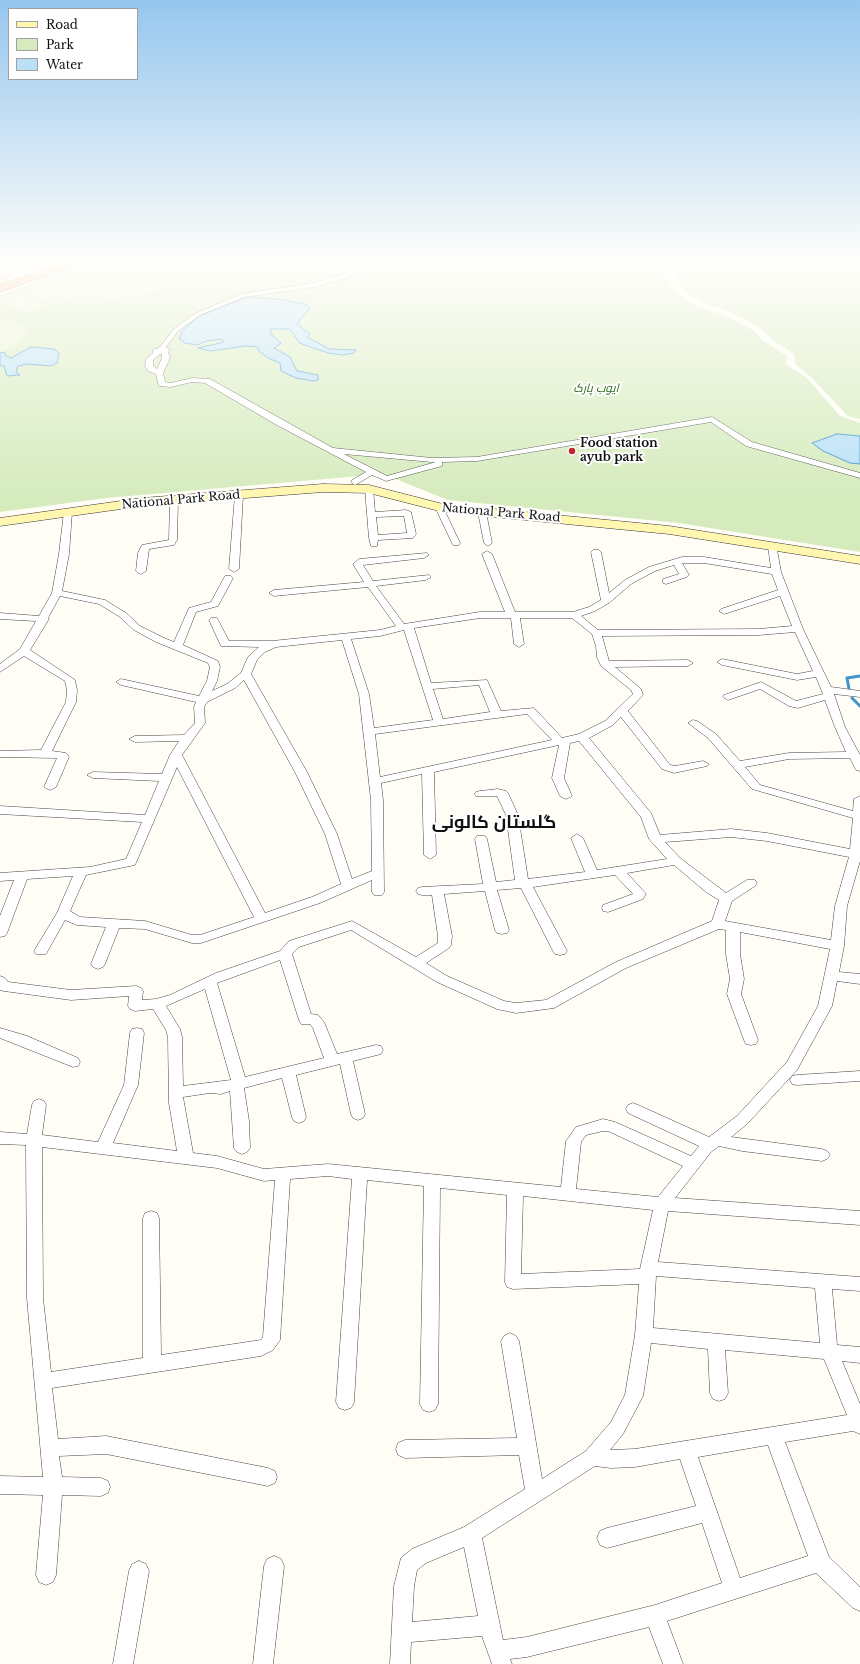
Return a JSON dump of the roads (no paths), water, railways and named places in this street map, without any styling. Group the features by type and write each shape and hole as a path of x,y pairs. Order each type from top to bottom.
{"main road":[{"name":"National Park Road","path":"0,517 134,498 355,482 385,486 437,502 455,505 651,525 860,560"},
{"name":"National Park Road","path":"0,522 142,502 323,488 368,488 385,486 439,507 482,512 697,528 860,555"}],"street":[{"path":"159,373 150,369 150,359 162,350 169,341"},
{"path":"162,350 166,358 159,373 160,384 166,385 192,380 207,381 330,450 344,454 432,460 477,459 712,419 749,444 860,476"},
{"path":"344,454 372,472 385,486 452,460"},
{"path":"355,482 372,472"},
{"path":"368,488 371,515 374,541 410,536 412,534 408,514 371,515"},
{"path":"234,569 239,495"},
{"path":"140,571 145,547 171,542 173,540 174,500"},
{"path":"439,507 456,543"},
{"path":"0,668 24,651 44,619 57,593 64,554 68,512"},
{"path":"482,512 488,544"},
{"path":"773,546 776,572 783,592 798,629 828,693 840,727 860,768"},
{"path":"596,552 606,600"},
{"path":"487,554 513,615 519,644"},
{"path":"424,555 359,562 370,584 405,627 439,722"},
{"path":"214,620 225,644 274,644 346,638 480,615 574,615 592,609 606,600 628,582 652,569 677,562 704,560 776,572"},
{"path":"666,581 684,575 677,562"},
{"path":"274,593 426,577"},
{"path":"177,647 192,610 215,604 228,578"},
{"path":"724,611 783,592"},
{"path":"0,877 81,872 132,862 176,755 187,738 200,723 199,707 212,681 215,667 213,661 177,647 137,628 123,615 102,602 57,593"},
{"path":"375,782 582,737 609,723 638,695 638,692 605,664 596,633 574,615"},
{"path":"0,616 44,619"},
{"path":"596,633 759,632 798,629"},
{"path":"346,638 364,694 369,732 377,800 378,892"},
{"path":"121,682 202,700 231,686 246,674 252,659 261,650 274,644"},
{"path":"24,651 70,680 72,690 71,702 46,752 43,754"},
{"path":"722,662 797,677 819,673"},
{"path":"605,664 688,663"},
{"path":"246,674 300,772 331,834 348,885"},
{"path":"427,686 483,682 498,715"},
{"path":"728,697 761,685 793,704 798,704 828,693 860,694"},
{"path":"369,732 530,710 562,741"},
{"path":"622,711 666,767 674,770 703,764"},
{"path":"693,723 712,736 756,787 859,816"},
{"path":"582,737 647,816 655,839 676,861 710,889 726,899"},
{"path":"135,739 187,738"},
{"path":"562,741 558,778 566,796"},
{"path":"0,754 62,755 63,757 50,787"},
{"path":"176,755 262,919"},
{"path":"736,765 789,756 854,755"},
{"path":"428,770 430,855"},
{"path":"93,775 167,778"},
{"path":"480,794 502,792 512,815 523,883 560,950"},
{"path":"400,1664 404,1586 408,1565 419,1556 471,1534 593,1457 617,1428 634,1396 644,1335 648,1272 662,1204 714,1142 742,1120 792,1066 825,1006 837,946 841,906 856,854 860,799"},
{"path":"0,810 150,819"},
{"path":"655,839 732,833 768,836 856,854"},
{"path":"577,838 593,875"},
{"path":"481,839 490,886 502,930"},
{"path":"422,891 561,880 676,861"},
{"path":"608,908 639,896 640,894 618,871"},
{"path":"41,951 63,913 81,872"},
{"path":"63,913 77,921 145,925 192,940 201,940 316,900 377,873"},
{"path":"0,933 22,876"},
{"path":"718,924 726,899 752,882"},
{"path":"417,963 431,952 444,945 446,936 437,890"},
{"path":"98,964 114,923"},
{"path":"0,982 4,986 71,995 136,991 135,1006 157,1004 175,998 210,981 285,954 294,944 352,925 442,979 502,1006 516,1008 549,1005 621,965 718,924 837,946"},
{"path":"733,927 733,954 737,979 734,994 751,1040"},
{"path":"285,954 306,1020 313,1019 319,1026 338,1059 355,1095 358,1114"},
{"path":"831,976 860,979"},
{"path":"210,981 237,1084 242,1148"},
{"path":"157,1004 173,1029 175,1037 176,1103 186,1158"},
{"path":"103,1148 131,1085 137,1033"},
{"path":"0,1034 22,1040 73,1062"},
{"path":"177,1093 237,1084 376,1050"},
{"path":"288,1071 299,1117"},
{"path":"797,1080 860,1076"},
{"path":"39,1105 34,1140 35,1298 53,1486 46,1575"},
{"path":"633,1109 714,1142 822,1155"},
{"path":"568,1194 574,1141 581,1131 590,1128 603,1125 610,1126 694,1164"},
{"path":"0,1138 34,1140 217,1162 264,1175 328,1170 662,1204 860,1218"},
{"path":"43,1381 261,1348 267,1345 271,1340 282,1173"},
{"path":"345,1402 360,1174"},
{"path":"429,1404 432,1180"},
{"path":"515,1189 514,1282 648,1272 860,1284"},
{"path":"151,1218 152,1364"},
{"path":"593,1457 611,1459 635,1458 859,1424 829,1351 823,1281"},
{"path":"644,1335 860,1355"},
{"path":"510,1341 535,1493"},
{"path":"716,1341 719,1393"},
{"path":"774,1436 820,1563 860,1601"},
{"path":"49,1450 60,1447 106,1445 268,1477"},
{"path":"406,1450 528,1446"},
{"path":"686,1450 734,1589"},
{"path":"0,1485 101,1487"},
{"path":"607,1538 708,1512"},
{"path":"471,1534 490,1625 500,1659"},
{"path":"500,1659 508,1649 527,1647 655,1615 816,1563 820,1563"},
{"path":"263,1664 274,1566"},
{"path":"123,1664 139,1571"},
{"path":"655,1615 673,1664"},
{"path":"401,1633 490,1625"}],"water":[{"path":"181,341 210,341 197,345 185,343"},
{"path":"223,341 278,341 281,343 274,348 290,357 297,371 318,375 318,380 313,381 296,378 281,371 280,363 268,358 258,350 258,347 246,346 210,351 198,348 224,342"},
{"path":"298,341 314,341 329,349 356,350 354,353 343,355 328,353 299,343"},
{"path":"31,347 54,349 59,353 57,363 51,366 28,364 18,366 16,372 20,375 7,376 4,366 0,365 0,353 5,352 5,355 11,358"},
{"path":"837,434 860,436 860,464 850,463 823,451 812,443"}],"waterway":[{"path":"849,689 847,678 860,676"},
{"path":"852,698 860,706"}],"place":[{"name":"Food station ayub park","path":"572,451"}],"district":[{"name":"گلستان کالونی","path":"494,823"}],"park label":[{"name":"ایوب پارک","path":"596,389"}]}
